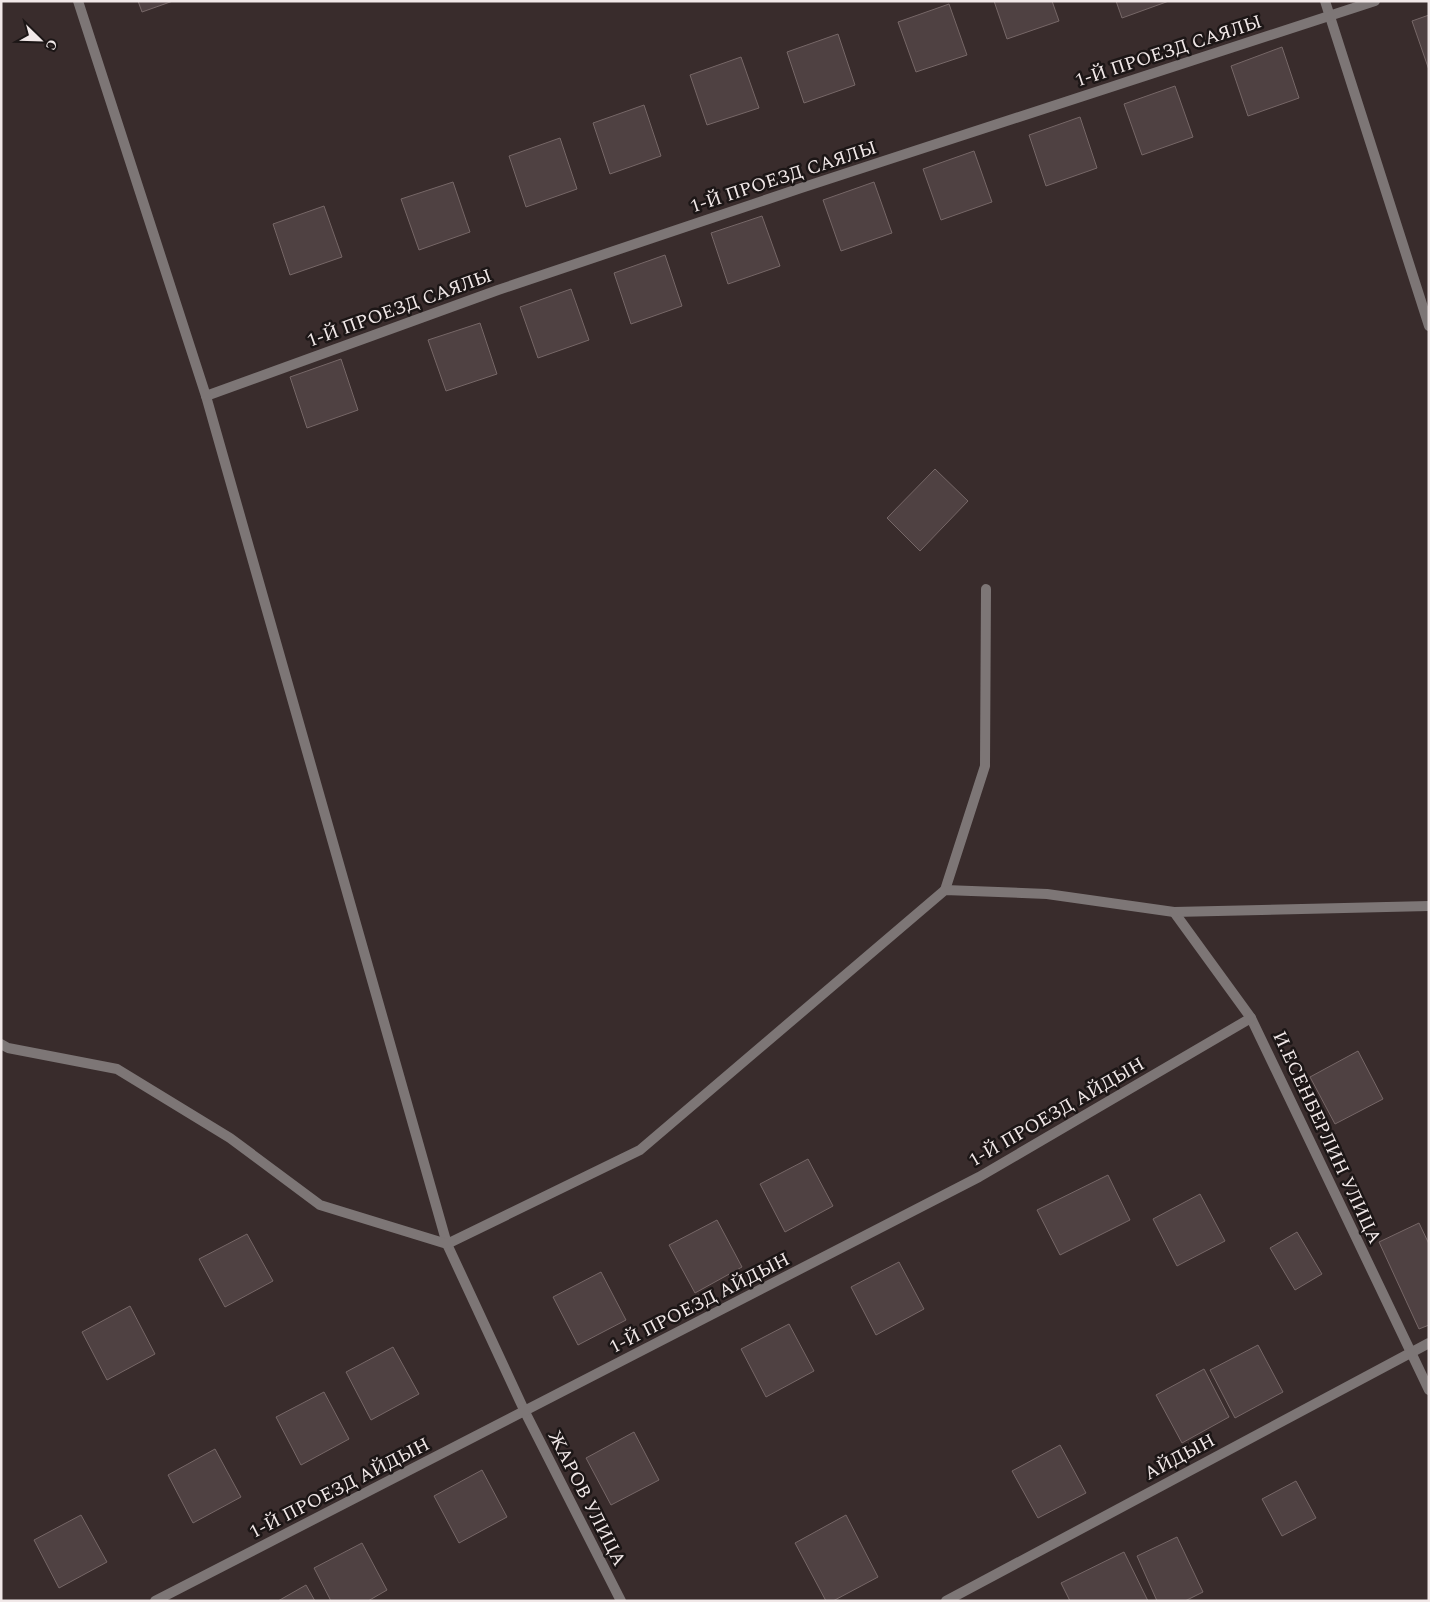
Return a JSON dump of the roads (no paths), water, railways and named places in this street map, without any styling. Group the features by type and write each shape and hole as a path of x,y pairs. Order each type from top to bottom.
{"street":[{"name":"ЖАРОВ УЛИЦА","path":"78,1 206,396 447,1244 525,1412 621,1601"},
{"path":"1325,1 1429,326"},
{"name":"1-Й ПРОЕЗД САЯЛЫ","path":"206,396 498,290 819,182 1375,1"},
{"path":"1,1044 8,1048 117,1069 230,1138 320,1205 447,1244 640,1150 945,890 985,766 986,588"},
{"path":"945,890 1047,894 1174,912 1429,906"},
{"name":"И.ЕСЕНБЕРЛИН УЛИЦА","path":"1174,912 1251,1018 1429,1390"},
{"name":"1-Й ПРОЕЗД АЙДЫН","path":"154,1601 979,1177 1251,1018"},
{"name":"АЙДЫН","path":"946,1601 1429,1343"}]}
